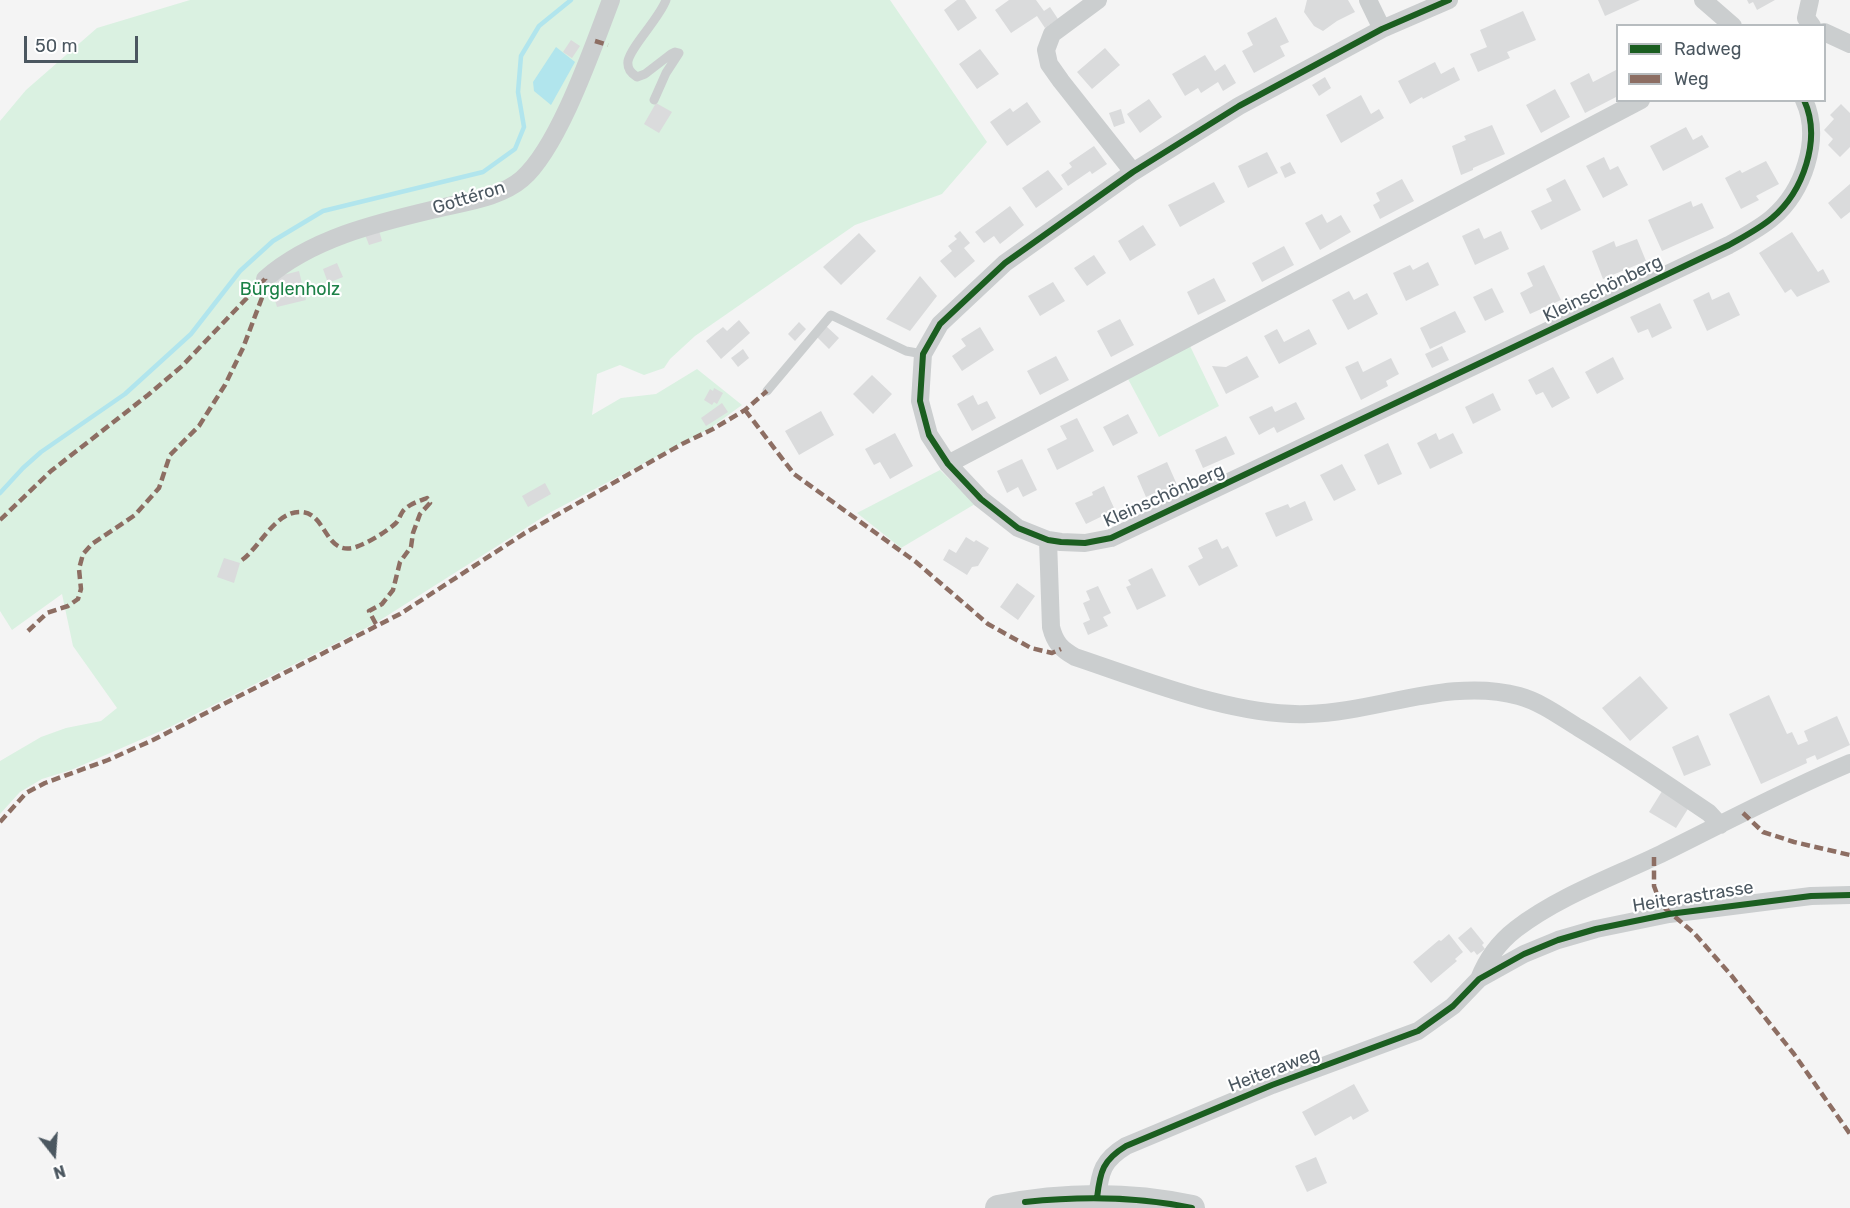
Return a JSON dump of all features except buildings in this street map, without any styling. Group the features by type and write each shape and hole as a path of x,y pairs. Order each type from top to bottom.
{"main road":[{"path":"998,1208 1025,1202 1071,1197 1135,1199 1192,1208"}],"street":[{"name":"Gottéron","path":"265,279 300,254 326,241 415,214 492,195 521,180 547,148 570,101 611,0"},
{"path":"1098,0 1052,34 1046,50 1049,64 1061,81 1133,172"},
{"path":"1368,0 1382,29"},
{"name":"Kleinschönberg","path":"1449,0 1382,29 1239,106 1133,172 1005,264 940,324 923,354 920,401 929,435 948,464 981,499 1018,528 1048,540 1085,543 1112,538 1729,245 1774,217 1792,196 1804,172 1811,139 1805,102"},
{"path":"1703,0 1731,24"},
{"path":"1810,0 1806,18 1810,24"},
{"path":"1826,33 1850,44"},
{"path":"948,464 1637,102"},
{"path":"1048,540 1051,627 1054,638 1061,649 1075,657 1196,696 1236,707 1274,713 1339,712 1470,690 1500,691 1523,697 1545,707 1709,813 1720,825"},
{"name":"Heiterastrasse","path":"1479,979 1492,952 1533,918 1568,898 1790,789 1850,763"},
{"name":"Heiterastrasse","path":"1479,979 1524,954 1558,940 1634,920 1811,896 1850,895"},
{"name":"Heiteraweg","path":"1097,1198 1099,1180 1108,1159 1126,1146 1272,1085 1395,1042 1418,1031 1453,1006 1479,979"}],"lane":[{"path":"654,100 666,73 679,53 670,54 645,74 637,77 629,69 628,63 631,54 663,9 666,0"},
{"path":"767,391 831,315 906,351 923,354"}],"green space":[{"name":"Bürglenholz","path":"190,0 890,0 987,142 942,194 855,225 695,336 670,359 664,368 644,375 620,365 597,374 592,415 621,398 656,394 697,369 742,405 709,429 551,512 374,624 170,727 71,770 42,779 20,792 0,814 0,761 41,737 66,728 101,721 117,708 73,646 62,594 12,630 0,611 0,121 26,90 97,28"},
{"path":"1190,346 1219,406 1159,437 1128,379"},
{"path":"940,470 975,504 901,548 857,513"}],"water":[{"path":"556,47 575,62 551,105 534,91 533,82"}],"waterway":[{"path":"0,493 41,452 125,394 191,334 240,271 273,241 323,211 483,172 515,149 524,127 518,92 521,56 539,26 571,0"}],"marked path":[{"path":"595,41 608,45"},
{"path":"0,520 51,471 182,366 265,279"},
{"path":"28,631 47,613 68,606 78,599 81,589 79,569 83,554 92,544 135,515 159,488 170,455 199,426 225,385 243,348 266,287 265,279"},
{"path":"0,822 26,793 45,783 108,760 153,740 400,614 525,533 745,410 767,391"},
{"path":"745,410 794,474 916,562 988,624 1031,648 1052,653 1061,649"},
{"path":"242,560 276,523 293,513 310,514 338,546 356,547 377,537 396,523 408,506 427,498 430,503 420,514 411,547 400,562 393,590 382,604 369,611 377,626"},
{"path":"1743,813 1763,832 1850,855"},
{"path":"1654,857 1654,886 1661,905 1694,933 1731,975 1794,1054 1850,1134"}],"cycle path":[{"path":"1449,0 1382,29 1239,106 1133,172 1005,263 940,324 923,354 920,401 929,435 948,464 981,499 1018,528 1048,540 1085,543 1111,538 1729,245 1772,218 1793,194 1810,148 1811,131 1805,102"},
{"path":"1097,1198 1104,1167 1112,1156 1126,1146 1272,1085 1418,1031 1453,1006 1479,979 1524,954 1558,940 1596,929 1669,914 1811,896 1850,895"},
{"path":"1025,1202 1109,1198 1150,1201 1192,1208"}]}
